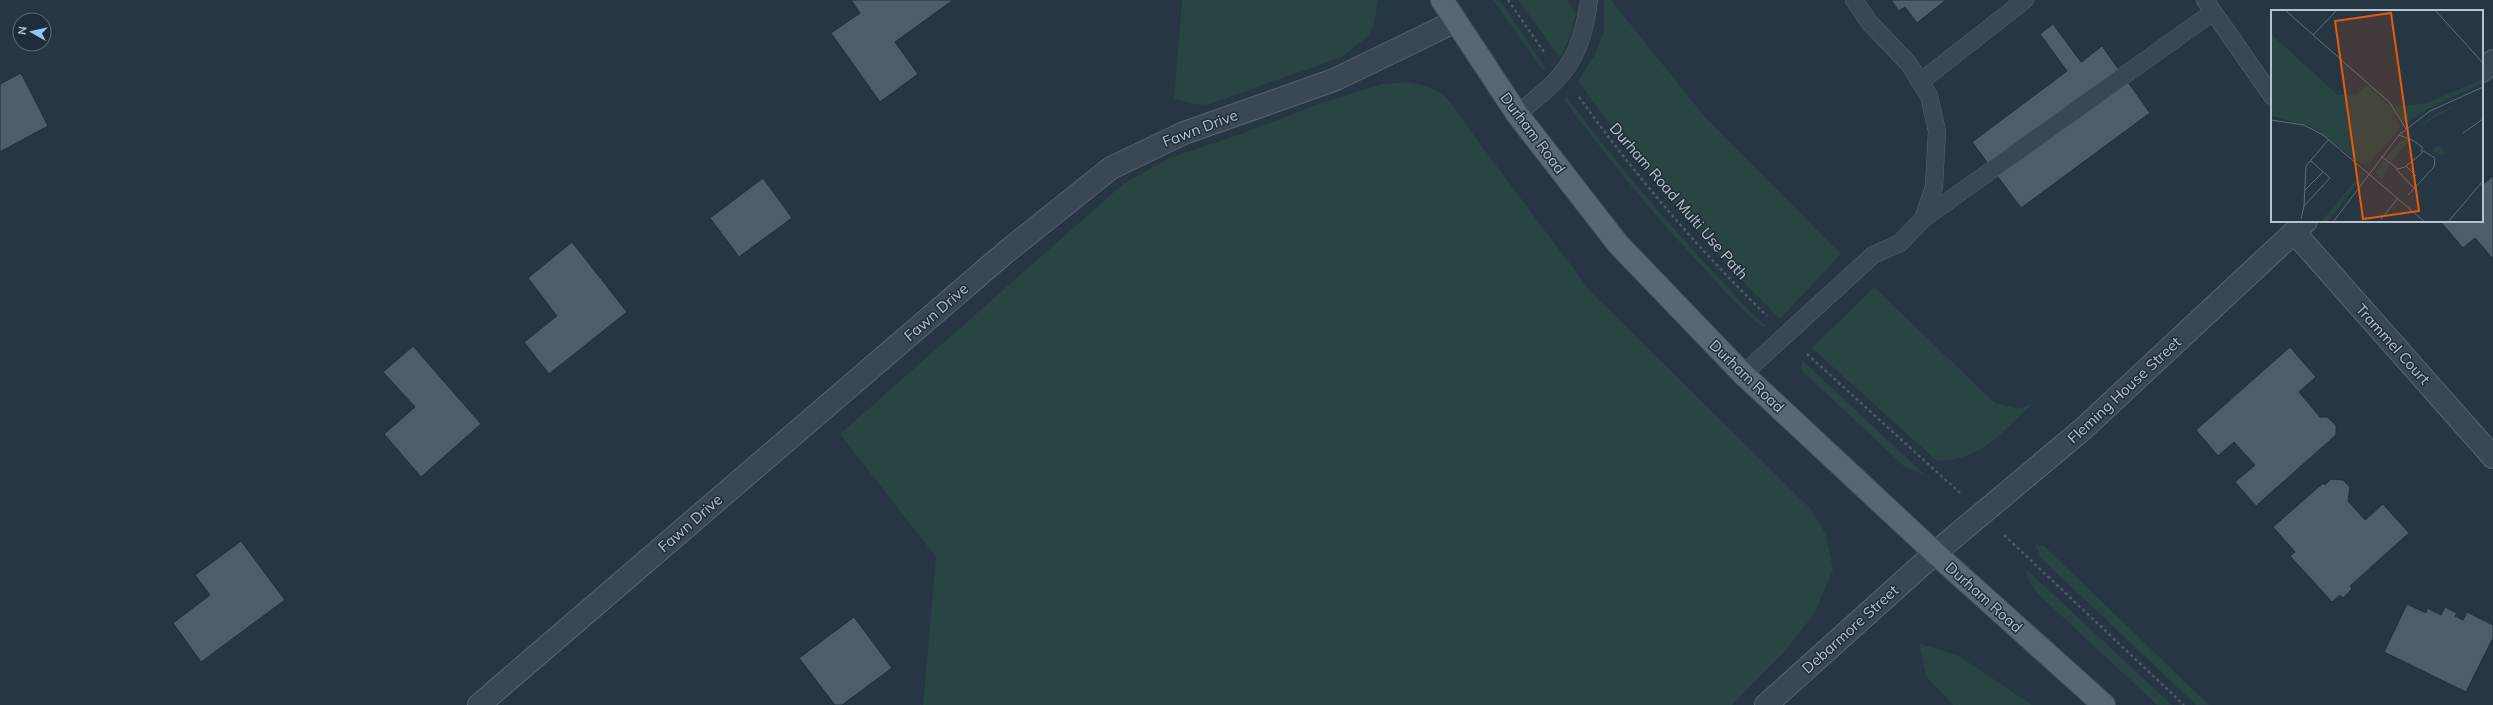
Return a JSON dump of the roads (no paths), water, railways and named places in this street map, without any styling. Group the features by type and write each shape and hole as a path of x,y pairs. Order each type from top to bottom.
{"main road":[{"name":"Durham Road","path":"1442,0 1517,114 1618,244 1743,374 1935,553 2104,705"}],"street":[{"name":"Fawn Drive","path":"479,705 1006,252 1111,168 1184,133 1334,80 1456,21"},
{"path":"2483,70 2493,62"},
{"name":"Trammel Court","path":"2300,226 2493,456"},
{"name":"Fleming House Street","path":"1935,553 2083,430 2300,226"},
{"name":"Debarmore Street","path":"1766,705 1935,553"}],"lane":[{"path":"1517,114 1545,92 1572,62 1585,30 1589,0"},
{"path":"1854,0 1869,22 1909,64 1929,96 1937,131 1934,187 1923,219"},
{"path":"1920,82 2025,0"},
{"path":"1743,374 1873,256 1900,243 1923,219 2209,6 2271,95"}]}
